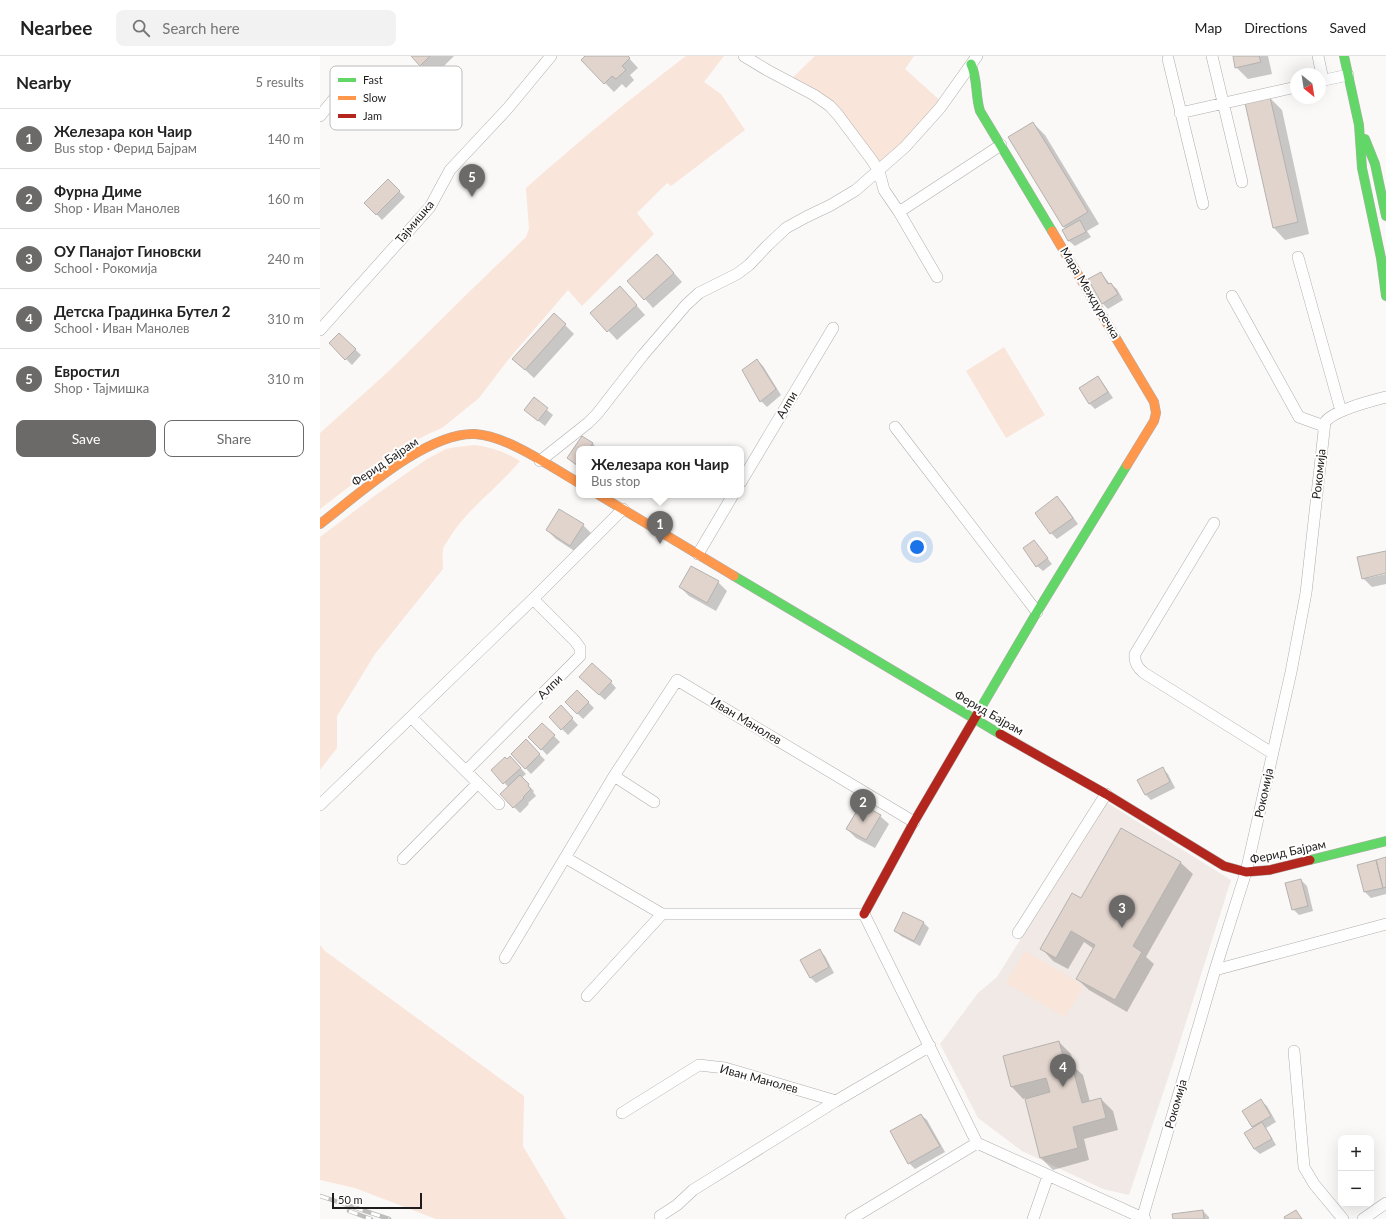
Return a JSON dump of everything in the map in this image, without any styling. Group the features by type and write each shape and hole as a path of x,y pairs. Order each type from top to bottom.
{"street":[{"path":"536,73 539,56"},
{"name":"Тајмишка","path":"320,330 430,207 450,170 508,108 551,56"},
{"path":"744,56 814,95 830,106 863,147 879,171 884,190 899,212 937,277"},
{"path":"1212,56 1222,104 1242,182"},
{"path":"1318,56 1320,68"},
{"path":"1344,56 1359,125 1362,168 1381,258 1386,296"},
{"path":"540,461 588,423 597,414 643,355 686,305 699,293 737,274 749,265 786,228 831,205 856,190 905,147 925,126 974,59"},
{"name":"Мара Междуречка","path":"974,59 977,103 1153,399 1156,410 1154,421 1037,612 975,719"},
{"path":"1168,59 1203,204"},
{"path":"1326,80 1348,75"},
{"path":"1180,113 1290,88"},
{"path":"320,116 330,104"},
{"path":"1359,125 1374,164 1386,216"},
{"path":"899,212 1001,145"},
{"path":"1298,257 1341,411"},
{"path":"1232,296 1302,420 1324,426 1328,418 1341,411 1386,397"},
{"name":"Алпи","path":"744,477 833,328"},
{"name":"Рокомија","path":"1143,1219 1215,970 1246,872 1291,672 1306,592 1324,426"},
{"path":"895,427 1037,612"},
{"name":"Ферид Бајрам","path":"320,524 415,454 434,444 461,435 475,434 485,436 518,448 576,481"},
{"name":"Ферид Бајрам","path":"604,498 975,719 1106,794 1224,866 1246,872 1270,870 1386,841"},
{"path":"698,554 731,498"},
{"path":"320,805 533,599 623,509"},
{"path":"1214,523 1135,654 1134,659 1136,664 1144,673 1272,753"},
{"name":"Алпи","path":"466,771 580,656 580,648 575,641 533,599"},
{"name":"Иван Манолев","path":"505,958 614,776 677,680 914,822"},
{"path":"411,717 499,804"},
{"path":"864,914 914,822 975,719"},
{"path":"614,776 654,802"},
{"path":"403,859 478,783"},
{"path":"1018,933 1106,794"},
{"path":"566,858 662,914 864,914"},
{"path":"587,996 662,914"},
{"path":"864,914 977,1143 1143,1219"},
{"path":"1215,970 1386,924"},
{"path":"660,1216 677,1205 693,1190 836,1101 930,1046"},
{"path":"1294,1051 1304,1167 1314,1184 1343,1219"},
{"name":"Иван Манолев","path":"622,1113 699,1065 725,1068 836,1101"},
{"path":"851,1219 977,1143"},
{"path":"1033,1219 1048,1176"},
{"path":"1363,1219 1386,1203"}],"shaded area":[{"path":"686,56 724,56 704,82 721,94 745,130 671,186 667,183 637,213 654,234 582,306 568,290 508,360 479,398 442,428 401,449 376,466 320,509 320,433 390,370 526,237 529,229 526,188 605,120"},
{"path":"815,56 914,56 905,69 943,103 879,171 838,115 788,82"},
{"path":"1004,347 1045,415 1006,438 966,371"},
{"path":"475,445 498,450 520,461 454,530 443,548 443,569 375,654 337,716 337,748 320,770 320,537 427,459 446,449"},
{"path":"1106,802 1231,880 1175,1057 1129,1195 1103,1189 1022,1151 978,1118 940,1044 978,993 997,977"},
{"path":"320,945 325,951 524,1096 523,1146 566,1219 436,1219 355,1188 320,1180"},
{"path":"1025,951 1084,986 1065,1017 1006,983"}],"building":[{"path":"411,56 430,56 420,66"},
{"path":"585,56 628,56 630,58 622,66 626,70 616,79 612,76 604,84 581,60"},
{"path":"1233,56 1259,56 1261,62 1235,68"},
{"path":"1270,97 1298,222 1273,228 1245,103"},
{"path":"1033,122 1088,212 1063,227 1008,137"},
{"path":"388,179 400,191 376,215 364,203"},
{"path":"1080,220 1086,232 1068,241 1062,230"},
{"path":"657,254 674,273 644,300 627,281"},
{"path":"1101,272 1108,284 1111,283 1118,294 1102,304 1088,279"},
{"path":"620,286 637,305 607,332 590,313"},
{"path":"554,313 566,324 525,370 512,359"},
{"path":"339,333 356,349 345,360 329,343"},
{"path":"757,359 776,389 760,402 742,370"},
{"path":"1098,376 1108,392 1089,404 1079,388"},
{"path":"534,397 548,408 538,421 524,410"},
{"path":"582,436 593,443 591,446 576,446 576,465 567,458"},
{"path":"1057,496 1073,518 1050,534 1035,513"},
{"path":"559,509 584,524 570,546 546,530"},
{"path":"1034,540 1048,558 1036,567 1023,548"},
{"path":"1386,551 1386,573 1362,579 1357,557"},
{"path":"691,566 719,581 707,603 679,587"},
{"path":"592,663 612,681 599,695 579,677"},
{"path":"577,690 589,702 577,714 565,702"},
{"path":"561,705 573,718 561,730 549,717"},
{"path":"542,723 555,735 541,750 528,737"},
{"path":"526,739 540,754 525,769 511,754"},
{"path":"510,756 521,768 503,784 491,770 505,757 507,759"},
{"path":"1163,767 1170,782 1145,795 1137,780"},
{"path":"520,775 529,784 528,786 531,789 513,808 500,794"},
{"path":"861,804 881,815 866,840 846,829"},
{"path":"1121,828 1181,862 1133,946 1142,952 1115,1000 1076,979 1095,945 1071,931 1056,958 1040,949 1072,893 1081,898"},
{"path":"1386,857 1386,887 1383,888 1376,860"},
{"path":"1376,860 1383,888 1364,892 1357,865"},
{"path":"1301,879 1308,906 1292,910 1285,883"},
{"path":"903,912 924,922 914,941 894,931"},
{"path":"820,949 829,967 810,978 800,960"},
{"path":"1059,1041 1065,1064 1071,1062 1082,1103 1101,1098 1106,1118 1073,1127 1078,1148 1040,1158 1025,1099 1050,1092 1046,1078 1011,1087 1003,1056"},
{"path":"1261,1099 1271,1116 1252,1127 1242,1111"},
{"path":"921,1114 940,1146 908,1164 890,1131"},
{"path":"1262,1122 1272,1139 1254,1149 1244,1133"},
{"path":"1203,1210 1204,1219 1173,1219 1172,1214"},
{"path":"1296,1210 1302,1219 1285,1219 1284,1217"}],"railway":[{"path":"320,1196 389,1219"},
{"path":"349,1211 371,1219"}],"traffic: fast":[{"path":"1344,56 1359,125 1362,168 1381,258 1386,296"},
{"path":"971,64 975,75 977,99 980,111 1052,231"},
{"path":"1365,139 1375,164 1386,216"},
{"path":"979,711 1037,612 1127,465"},
{"path":"734,576 1000,734"},
{"path":"1310,860 1386,841"}],"traffic: slow":[{"path":"1052,231 1154,402 1156,413 1154,421 1127,465"},
{"path":"320,524 393,467 435,443 456,436 475,434 501,440 529,453 576,481"},
{"path":"604,498 734,576"}],"traffic: jam":[{"path":"864,914 914,822 979,711"},
{"path":"1000,734 1106,794 1224,866 1246,872 1270,870 1310,860"}],"place":[{"name":"Евростил","path":"472,197"},
{"name":"Железара кон Чаир","path":"660,544"},
{"name":"Фурна Диме","path":"863,822"},
{"name":"ОУ Панајот Гиновски","path":"1122,928"},
{"name":"Детска Градинка Бутел 2","path":"1063,1087"}]}
